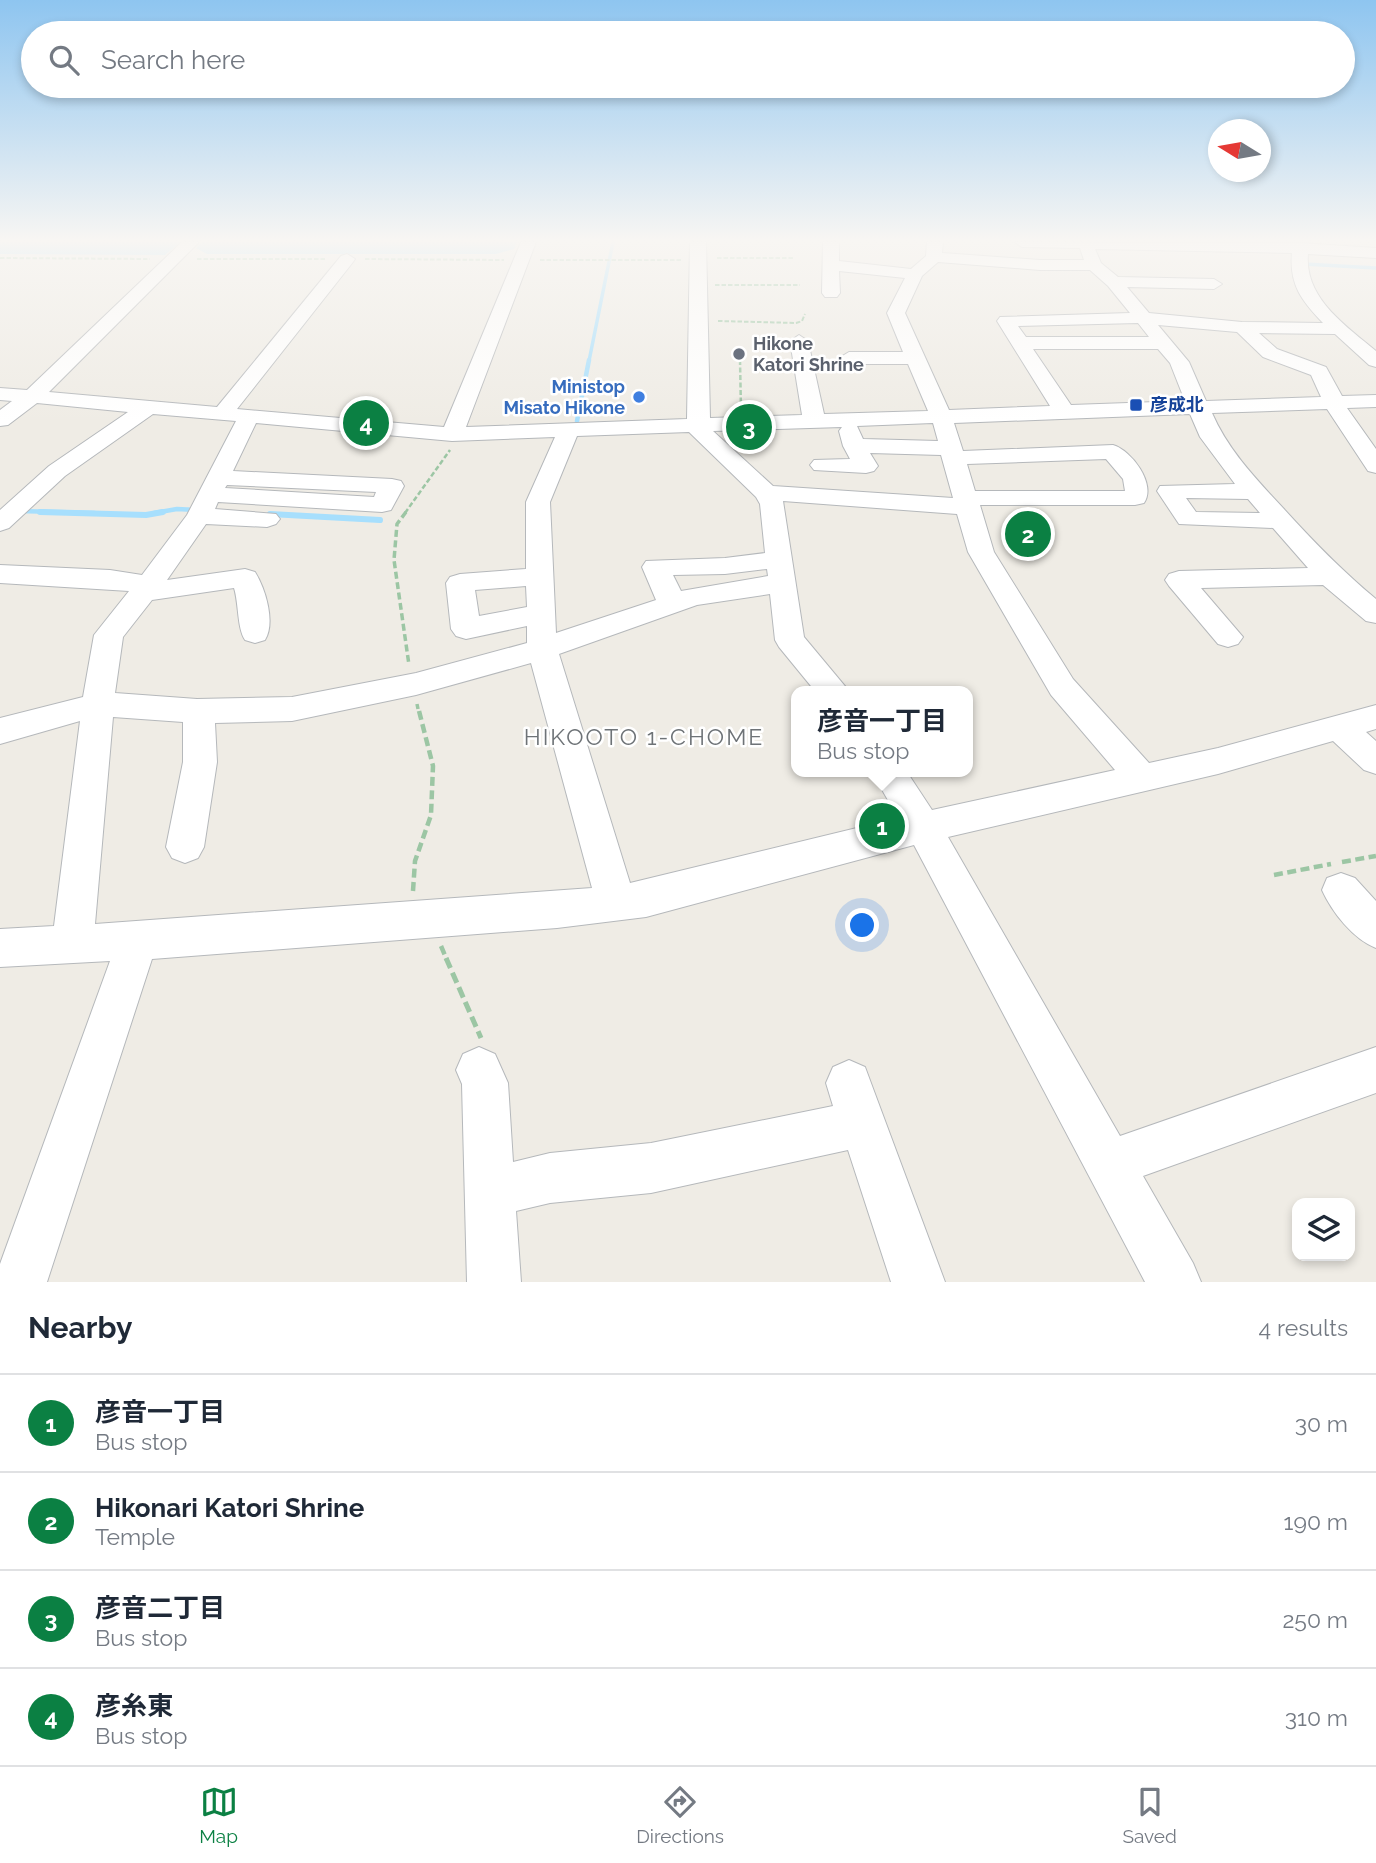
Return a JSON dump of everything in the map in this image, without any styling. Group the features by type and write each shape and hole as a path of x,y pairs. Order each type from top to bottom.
{"street":[{"path":"0,420 32,397 128,302"},
{"path":"67,946 74,929 102,669 109,635 165,565 214,486 235,415 316,302"},
{"path":"452,434 505,302"},
{"path":"698,302 696,424 766,493 772,504 790,640 829,686"},
{"path":"903,302 896,313 940,415 981,552 1036,649 1062,687 1142,778"},
{"path":"1129,302 1179,362 1211,437 1254,492 1330,576 1376,614"},
{"path":"1315,302 1338,329 1376,361"},
{"path":"1064,411 1006,321 1143,318 1242,327 1338,329"},
{"path":"1242,327 1270,353 1319,371 1334,403 1376,466"},
{"path":"799,341 814,419"},
{"path":"1020,343 1164,343"},
{"path":"849,358 915,358"},
{"path":"0,394 452,434 1376,401"},
{"path":"0,523 57,471 149,407"},
{"path":"766,493 968,502 1135,498 1139,488 1136,477 1119,465 1112,452 1102,410"},
{"path":"822,465 866,466 854,446 846,418"},
{"path":"569,430 538,502 542,649 616,903"},
{"path":"854,446 953,453 1112,452"},
{"path":"214,486 300,462"},
{"path":"214,486 392,486 383,505 214,486"},
{"path":"214,486 267,519"},
{"path":"1254,492 1169,491 1188,519 1280,521"},
{"path":"672,604 656,567 725,566 781,571"},
{"path":"0,731 100,704 197,711 292,709 416,684 542,649 693,597 781,571"},
{"path":"0,574 110,579 144,589 245,578 254,608 255,633"},
{"path":"540,576 460,583 466,629 541,613"},
{"path":"1228,637 1179,580 1330,576"},
{"path":"185,847 202,755 202,732 197,711"},
{"path":"0,948 138,942 557,910 616,903 730,879 923,827 1218,761 1376,717"},
{"path":"1339,727 1376,761"},
{"path":"892,777 923,827 1174,1282"},
{"path":"1341,890 1376,929"},
{"path":"20,1282 138,942"},
{"path":"479,1070 485,1083 494,1282"},
{"path":"1109,1164 1376,1070"},
{"path":"491,1192 550,1178 651,1168 856,1103 918,1282"}],"path":[{"path":"699,320 796,323 802,321 805,314"},
{"path":"740,358 741,422"},
{"path":"1274,875 1376,856"}],"building":[{"path":"1018,524 1040,527 1043,542 1021,540"}],"waterway":[{"path":"589,361 601,302"},
{"path":"577,421 589,360"},
{"path":"154,513 177,509 197,510"},
{"path":"19,511 95,513"},
{"path":"40,512 146,515 163,512"},
{"path":"270,514 380,520"}],"place":[{"name":"Hikone Katori Shrine","path":"739,354"},
{"name":"Ministop Misato Hikone","path":"639,397"},
{"name":"彦成北","path":"1136,405"},
{"name":"彦糸東","path":"366,423"},
{"name":"彦音二丁目","path":"749,427"},
{"name":"Hikonari Katori Shrine","path":"1028,534"},
{"name":"彦音一丁目","path":"882,826"}],"district":[{"name":"HIKOOTO 1-CHOME","path":"644,737"}]}
